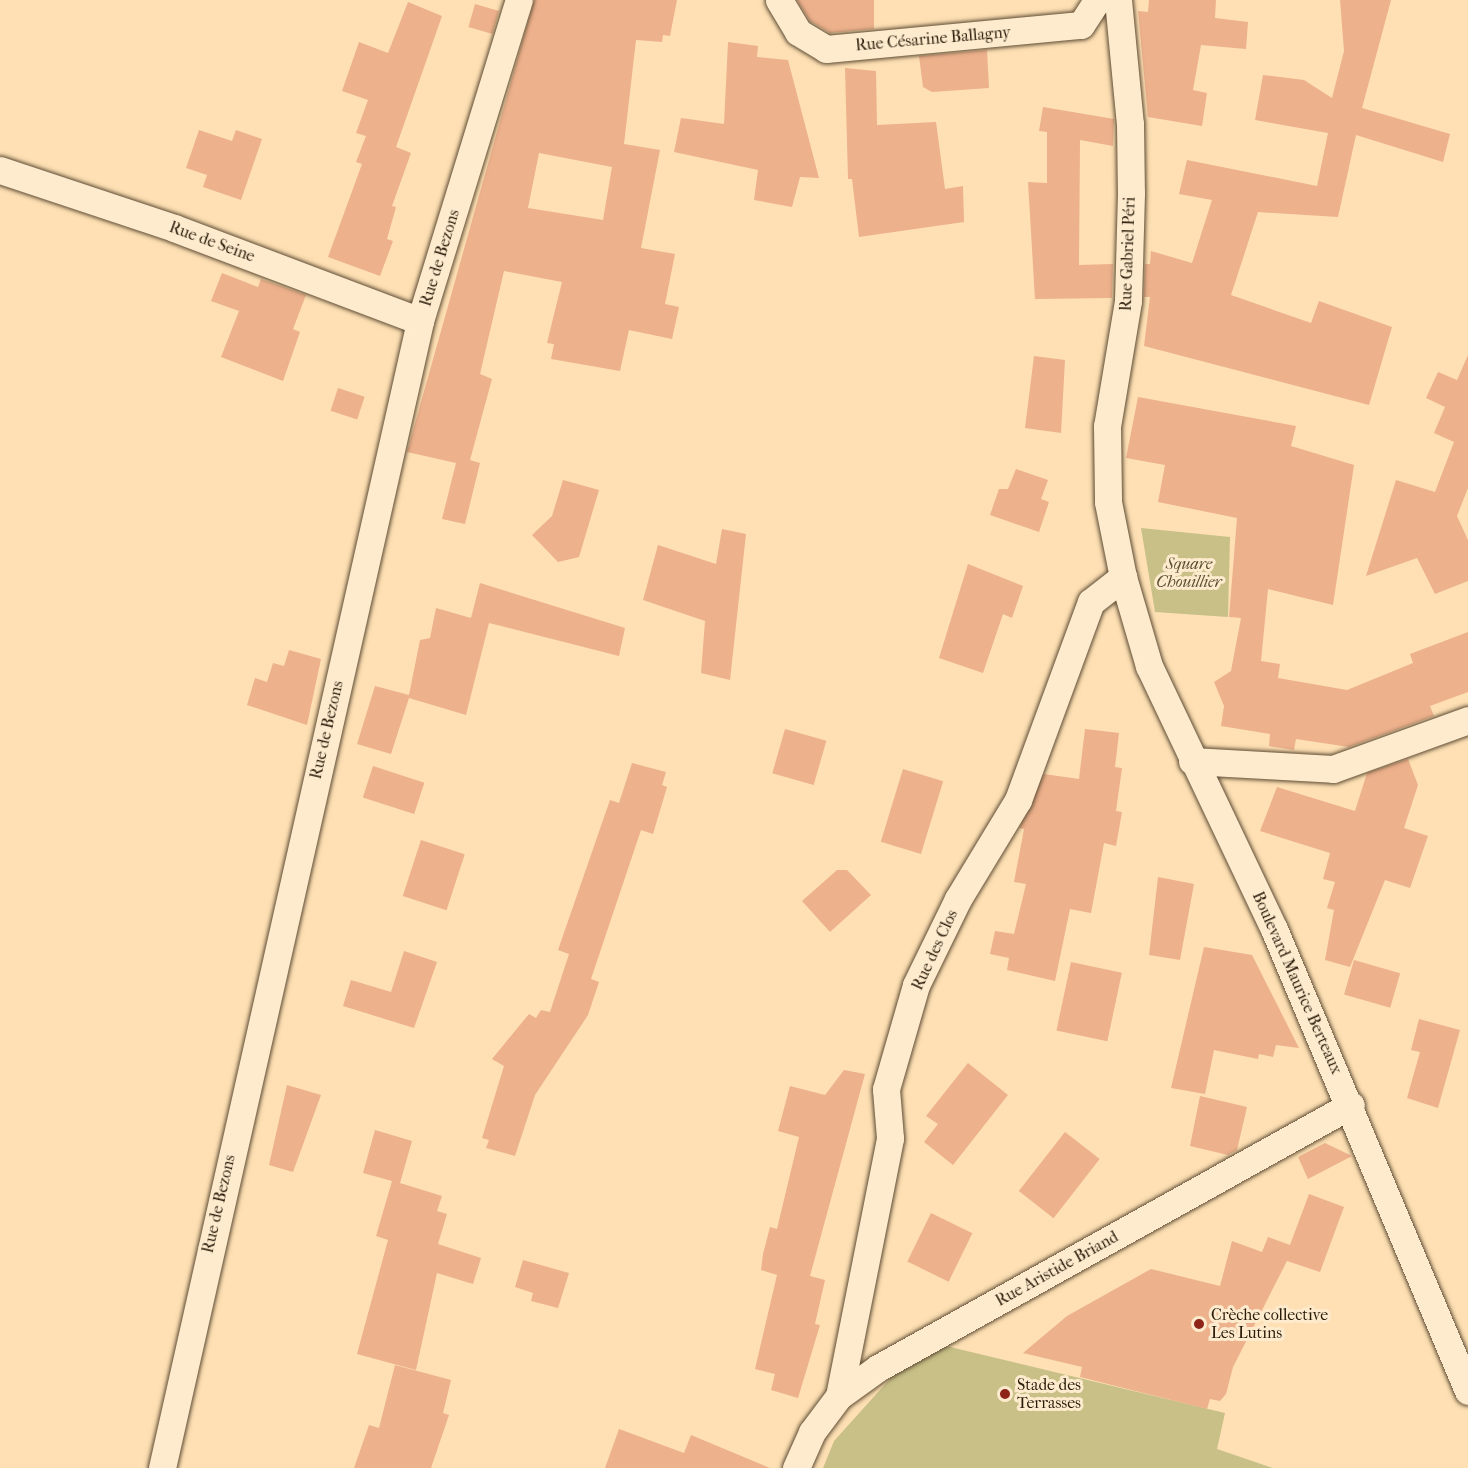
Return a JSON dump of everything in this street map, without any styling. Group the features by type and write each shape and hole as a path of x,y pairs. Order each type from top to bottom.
{"street":[{"name":"Rue de Bezons","path":"162,1468 420,321 519,0"},
{"name":"Rue Césarine Ballagny","path":"779,0 798,32 826,49 1081,25 1097,0"},
{"name":"Rue Gabriel Péri","path":"1118,0 1130,124 1131,205 1128,301 1107,426 1108,502 1123,577"},
{"name":"Rue de Seine","path":"0,170 174,228 420,321"},
{"name":"Boulevard Maurice Berteaux","path":"1123,577 1149,666 1192,761 1274,929 1351,1105 1468,1391"},
{"name":"Rue des Clos","path":"839,1396 890,1138 886,1089 916,985 958,899 1018,800 1091,602 1123,577"},
{"path":"1192,761 1333,769 1468,720"},
{"name":"Rue Aristide Briand","path":"796,1468 812,1432 839,1396 878,1368 1351,1105"}],"green space":[{"name":"Square Chouillier","path":"1141,528 1230,537 1228,617 1155,612"},
{"name":"Stade des Terrasses","path":"946,1346 1225,1413 1217,1449 1273,1468 823,1468 834,1441 897,1371"}],"building":[{"path":"534,0 677,0 670,36 663,35 662,42 636,40 624,144 660,150 641,248 675,254 665,304 679,307 672,339 629,330 620,371 551,359 554,344 547,343 562,282 504,271 480,374 492,379 470,460 480,463 465,524 442,519 456,463 407,452","holes":["539,153 612,167 603,220 528,208"]},
{"path":"797,0 874,0 874,29 830,33 810,21"},
{"path":"1149,0 1216,0 1215,18 1248,22 1246,49 1201,45 1193,90 1207,93 1202,126 1148,117 1138,11 1148,12"},
{"path":"1340,0 1391,0 1362,108 1450,134 1443,162 1356,135 1338,217 1258,212 1231,295 1311,323 1319,301 1392,327 1369,405 1144,346 1150,297 1144,297 1145,264 1150,264 1151,251 1192,263 1212,200 1179,194 1187,160 1317,186 1328,133 1255,120 1263,75 1304,80 1332,98 1344,51"},
{"path":"408,2 442,16 396,147 411,153 392,206 396,207 387,239 393,241 380,276 328,257 362,164 356,162 366,136 356,133 368,100 342,91 359,42 388,53"},
{"path":"475,4 499,11 492,34 468,27"},
{"path":"728,42 758,46 757,57 788,60 819,178 800,177 792,207 754,200 758,170 674,152 681,118 724,124"},
{"path":"987,50 989,88 932,92 923,87 919,56"},
{"path":"845,68 876,71 877,125 936,122 945,189 963,186 964,222 859,237 852,179 848,179"},
{"path":"1043,107 1114,119 1113,146 1080,140 1079,265 1113,264 1112,298 1035,299 1028,182 1047,183 1047,132 1039,131"},
{"path":"199,130 232,141 236,130 262,139 241,200 203,187 207,175 186,168"},
{"path":"222,273 258,287 261,279 306,295 293,329 300,332 283,381 221,357 239,311 211,301"},
{"path":"1468,355 1468,488 1457,516 1468,540 1468,581 1435,594 1417,558 1366,576 1396,480 1435,492 1454,442 1434,433 1445,407 1426,398 1438,372 1457,380"},
{"path":"1034,356 1065,360 1061,433 1025,428"},
{"path":"338,388 365,397 357,419 331,411"},
{"path":"1138,397 1296,426 1291,446 1354,465 1333,605 1268,589 1261,661 1280,664 1278,678 1347,690 1413,663 1410,654 1468,632 1468,692 1430,706 1434,716 1349,747 1296,739 1294,750 1269,746 1270,734 1221,726 1224,706 1214,682 1231,671 1241,618 1229,617 1237,518 1158,502 1165,465 1126,458"},
{"path":"1016,469 1048,480 1041,499 1049,502 1039,532 990,515 999,489 1008,489"},
{"path":"563,480 599,490 579,557 558,562 532,535 552,516"},
{"path":"722,529 746,534 730,680 701,673 705,621 643,600 658,545 716,564"},
{"path":"968,564 1023,586 1012,618 1003,614 983,673 939,658"},
{"path":"480,583 625,628 619,656 489,623 466,715 409,698 391,754 357,744 375,686 409,695 420,640 430,638 436,608 471,618"},
{"path":"289,650 321,659 307,725 247,705 255,678 267,682 273,663 284,666"},
{"path":"785,729 826,741 814,785 772,773"},
{"path":"1085,729 1119,733 1115,767 1122,768 1116,811 1122,812 1116,846 1104,843 1091,913 1070,909 1055,981 1007,970 1009,958 990,954 995,931 1014,934 1026,884 1014,882 1024,829 1019,828 1044,774 1079,779"},
{"path":"1408,759 1418,785 1404,828 1428,836 1410,888 1385,880 1350,967 1325,960 1334,910 1327,908 1335,882 1323,879 1330,853 1260,831 1277,787 1355,811 1367,773"},
{"path":"632,763 666,772 662,785 667,787 653,834 641,830 591,979 599,982 588,1015 535,1095 515,1156 486,1148 489,1140 482,1138 504,1066 492,1059 529,1014 536,1018 541,1010 550,1012 569,954 558,950 610,800 619,803"},
{"path":"373,766 424,783 414,814 363,797"},
{"path":"903,769 943,781 921,854 881,842"},
{"path":"421,840 465,854 447,910 403,896"},
{"path":"837,870 847,870 871,895 830,932 802,901"},
{"path":"1158,877 1194,884 1180,960 1149,955"},
{"path":"1204,947 1252,955 1299,1048 1276,1045 1273,1057 1259,1054 1258,1059 1214,1050 1205,1094 1171,1088"},
{"path":"404,951 437,962 414,1028 343,1006 351,980 391,992"},
{"path":"1354,960 1400,973 1390,1008 1344,995"},
{"path":"1071,962 1122,973 1107,1041 1056,1030"},
{"path":"1419,1019 1460,1030 1438,1108 1407,1098 1420,1052 1411,1050"},
{"path":"968,1063 1008,1095 953,1165 924,1142 938,1124 926,1116"},
{"path":"844,1070 865,1074 810,1276 825,1280 815,1324 820,1325 798,1398 771,1390 775,1374 755,1369 777,1275 761,1270 763,1254 770,1227 777,1229 799,1137 778,1131 790,1086 825,1095"},
{"path":"287,1085 321,1095 293,1172 269,1165"},
{"path":"1200,1096 1247,1107 1237,1150 1228,1155 1190,1146"},
{"path":"375,1130 412,1141 400,1183 442,1196 437,1211 447,1214 438,1244 481,1258 473,1284 437,1273 416,1370 357,1354 388,1240 376,1236 392,1181 363,1173"},
{"path":"1065,1132 1100,1159 1053,1218 1019,1191"},
{"path":"1325,1143 1352,1156 1308,1179 1298,1157"},
{"path":"1309,1194 1344,1207 1320,1272 1287,1261 1233,1367 1226,1394 1220,1401 1210,1399 1207,1409 1080,1377 1082,1367 1023,1353 1067,1316 1151,1269 1220,1286 1232,1241 1262,1252 1268,1237 1290,1245"},
{"path":"931,1213 972,1233 949,1282 907,1262"},
{"path":"523,1260 569,1273 558,1308 531,1301 533,1293 515,1287"},
{"path":"395,1365 451,1380 443,1413 449,1415 431,1468 354,1468 369,1425 379,1428"},
{"path":"619,1429 684,1453 691,1435 770,1468 605,1468"}],"place":[{"name":"Crèche collective Les Lutins","path":"1199,1324"},
{"name":"Stade des Terrasses","path":"1005,1394"}]}
